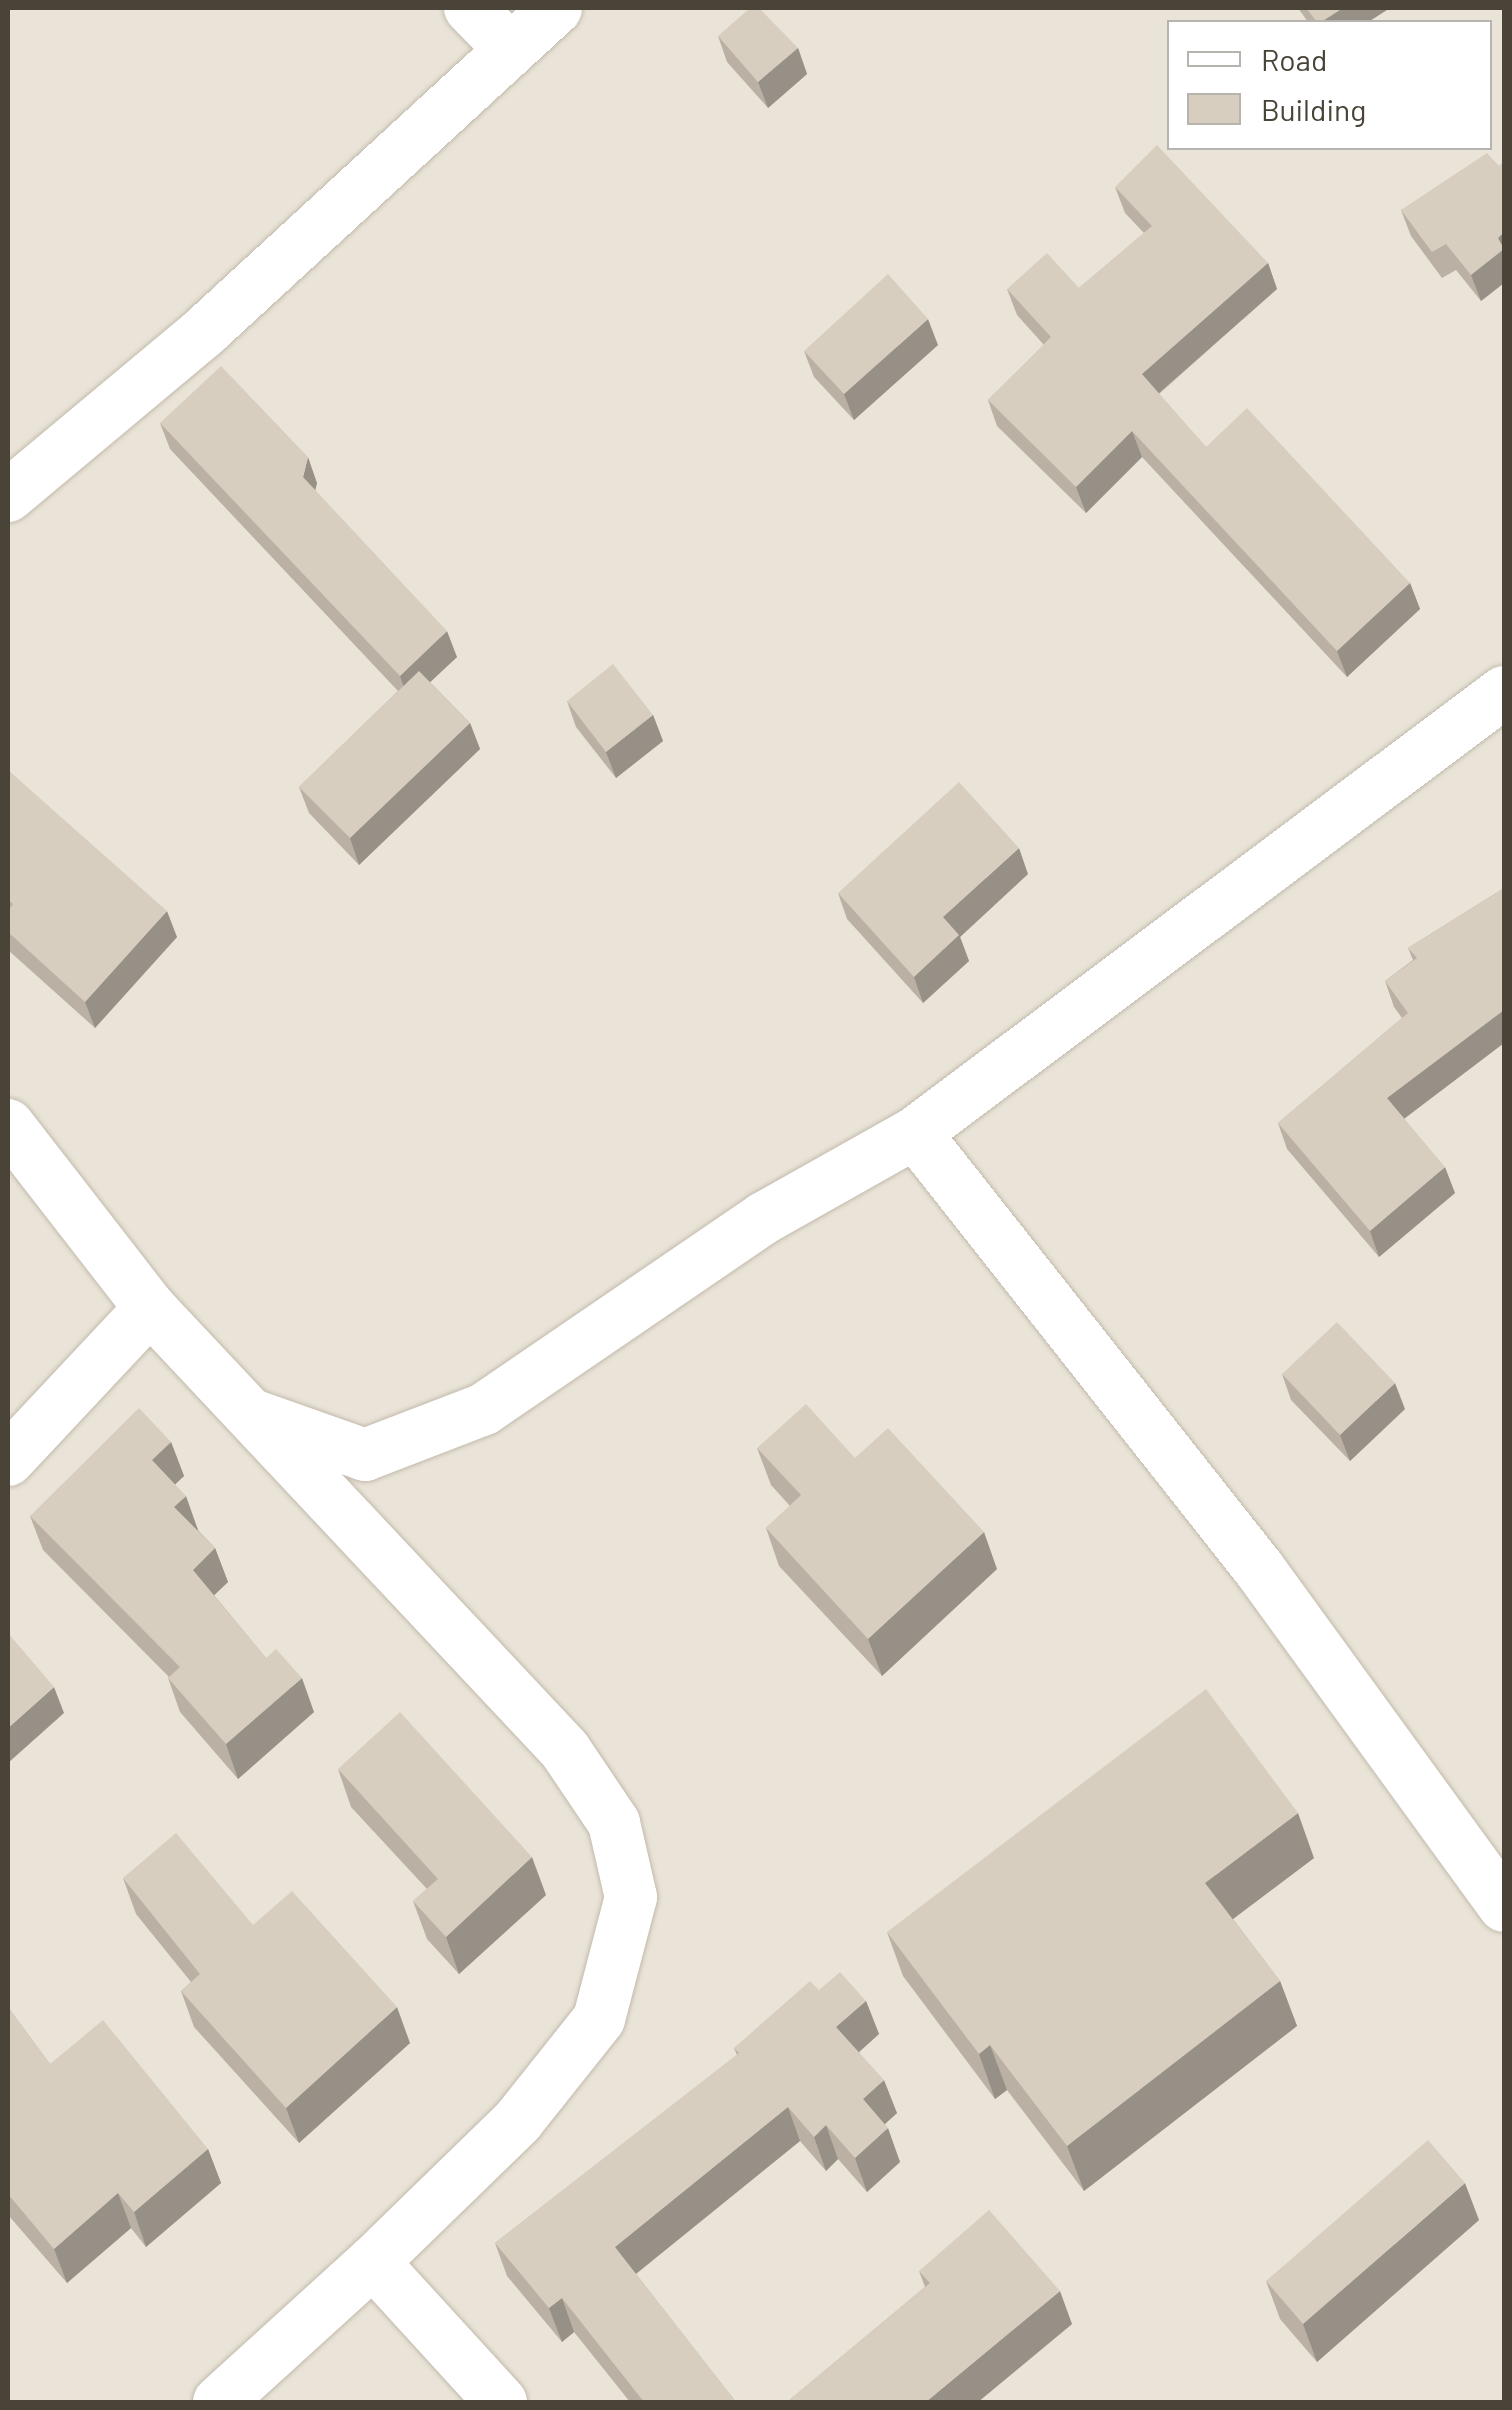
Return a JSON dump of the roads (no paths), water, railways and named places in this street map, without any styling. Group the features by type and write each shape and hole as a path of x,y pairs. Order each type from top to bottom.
{"street":[{"path":"470,8 509,48"},
{"path":"8,496 204,332 556,8"},
{"path":"245,1412 365,1456 400,1448 484,1410 764,1218 916,1133 1504,692"},
{"path":"8,1124 150,1308 565,1750 614,1823 630,1897 599,2019 518,2121 374,2262 218,2402"},
{"path":"916,1133 1260,1570 1504,1906"},
{"path":"8,1460 150,1308"},
{"path":"374,2262 500,2402"}]}
